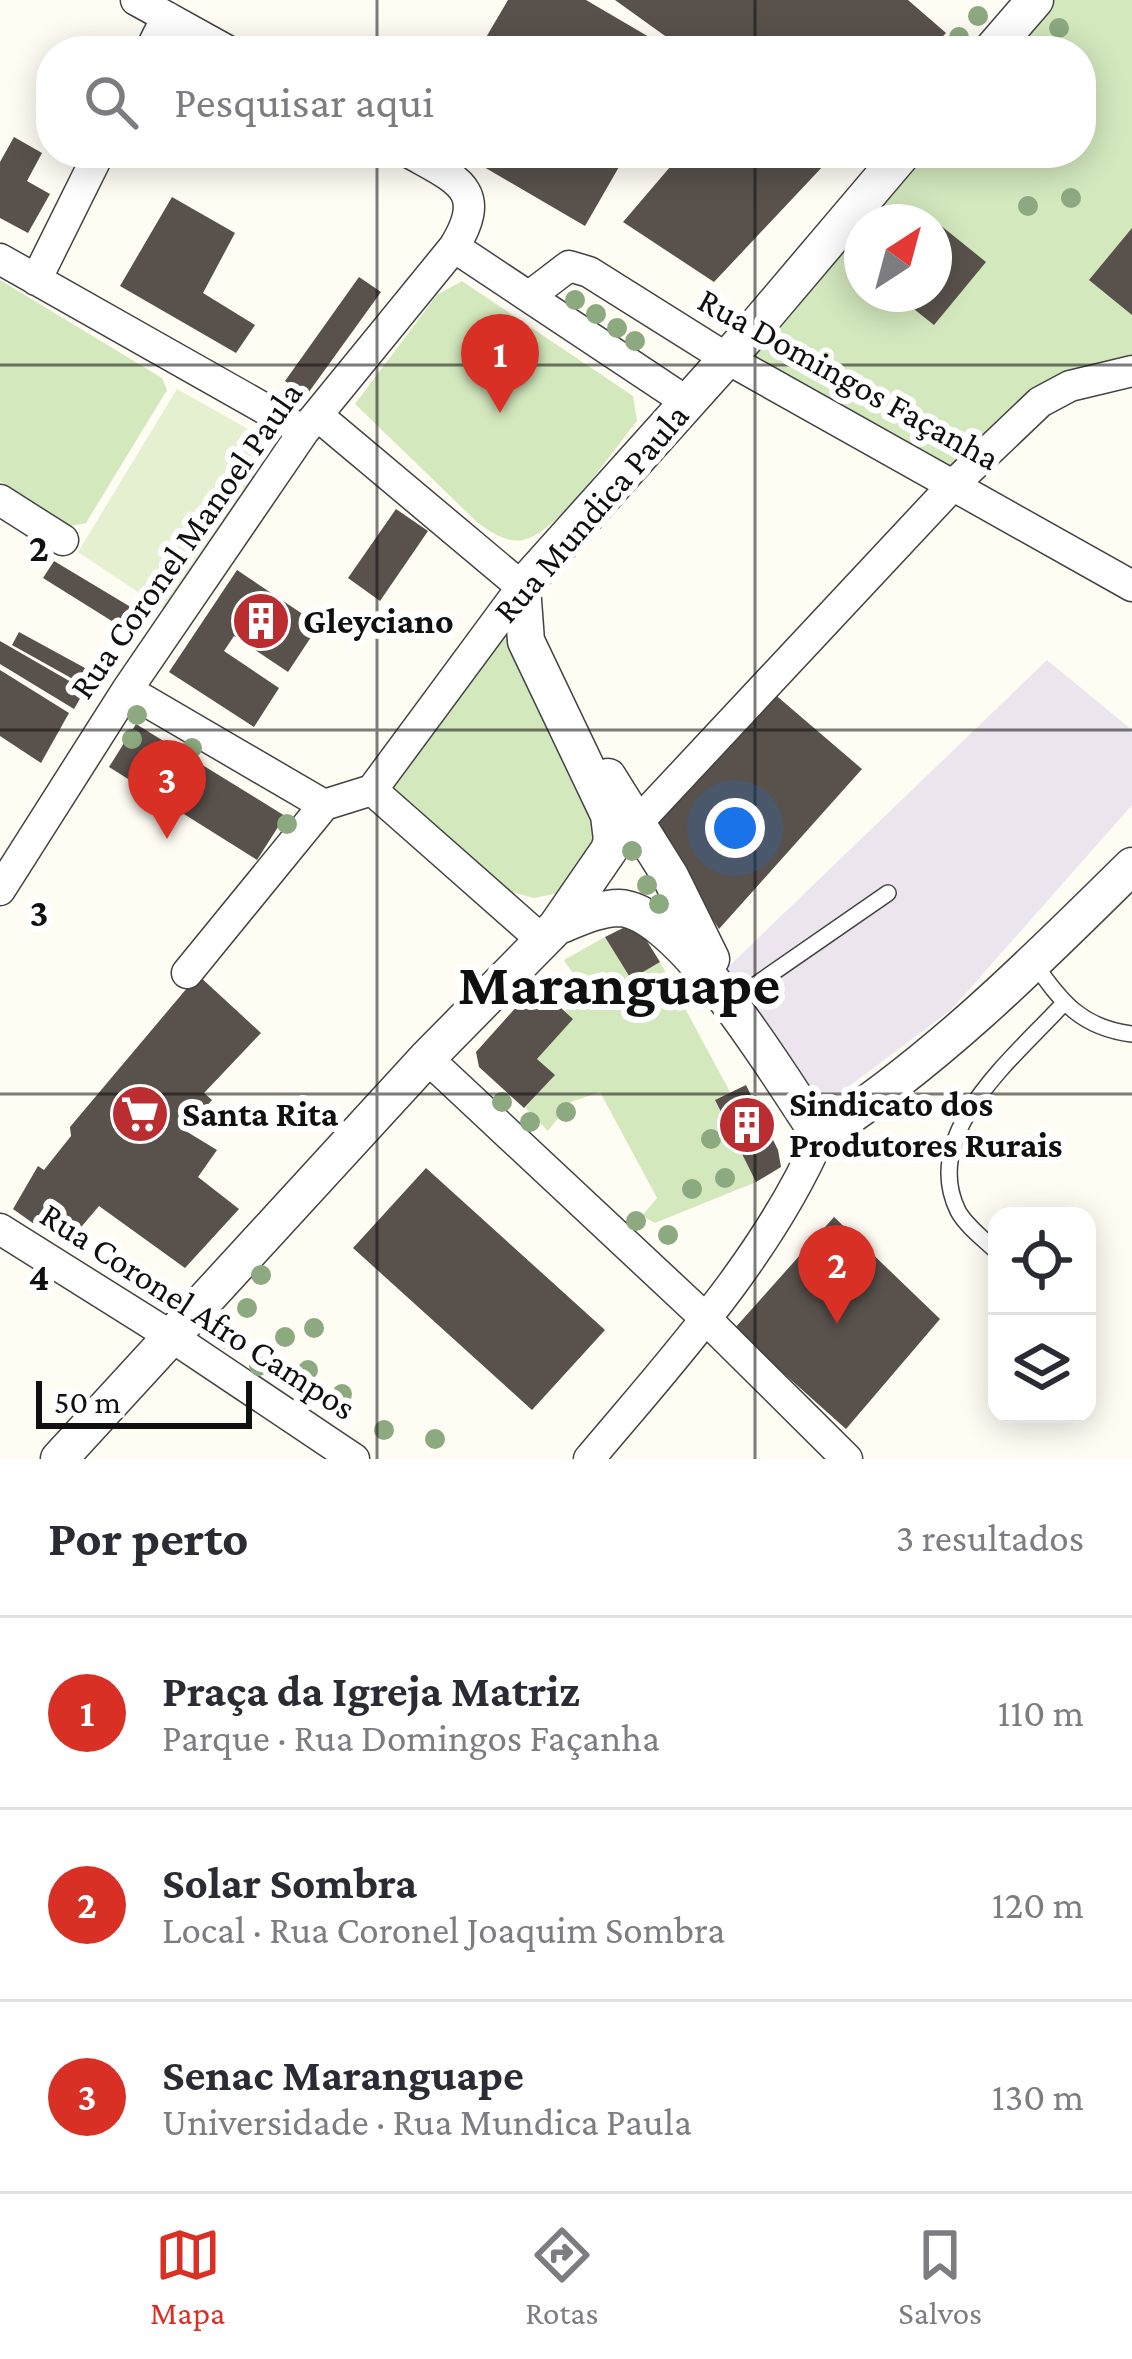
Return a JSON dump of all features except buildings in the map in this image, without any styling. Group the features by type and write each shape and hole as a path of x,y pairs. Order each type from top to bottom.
{"street":[{"path":"136,0 201,36"},
{"path":"1004,36 1035,0"},
{"path":"158,36 167,17"},
{"path":"36,280 92,168"},
{"path":"435,168 467,197 472,211 454,247 687,402"},
{"name":"Rua Mundica Paula","path":"372,790 522,587 890,168"},
{"name":"Rua Coronel Manoel Paula","path":"0,890 127,690 311,423 454,247"},
{"path":"0,259 311,423 522,587 526,641 608,815 612,840 550,934 427,1058 59,1459"},
{"name":"Rua Domingos Façanha","path":"531,296 559,272 578,267 726,358 1132,586"},
{"path":"638,822 955,483 1040,402 1070,386 1132,371"},
{"path":"0,500 63,540"},
{"path":"526,641 670,875 737,1011"},
{"path":"127,690 324,805"},
{"path":"187,973 324,805 372,790 550,934"},
{"path":"589,1459 705,1318 797,1188 820,1136 888,1091 1034,964 1132,866"},
{"path":"550,934 594,912 620,908 643,914 666,928 737,1011 820,1136"},
{"path":"427,1058 705,1318 847,1459"},
{"name":"Rua Coronel Afro Campos","path":"0,1229 170,1335 354,1459"}],"lane":[{"path":"737,1011 888,892"},
{"path":"1034,964 1063,1004 1106,1031 1132,1034"},
{"path":"988,1243 959,1213 951,1186 950,1151 965,1113 1063,1004"}],"shaded area":[{"path":"1047,660 1132,730 1132,805 951,1010 824,1105 727,968"}],"green space":[{"path":"1035,0 1132,0 1132,371 1070,386 955,483 726,358 844,221 844,312 952,312 952,204 859,204 890,168 1096,168 1096,36 1004,36"},
{"path":"0,280 162,378 167,390 86,523 71,526 0,481"},
{"path":"462,281 633,396 637,421 600,470 552,523 523,540 505,538 478,523 355,404 437,295"},
{"path":"177,389 273,443 171,614 78,552"},
{"path":"498,617 597,812 595,853 559,893 534,898 507,891 381,778"},
{"path":"605,937 631,978 660,962 730,1092 715,1101 756,1182 655,1223 642,1216 657,1198 600,1092 571,1102 548,1131 525,1108 554,1075 537,1059 572,1019 565,1011 585,992 564,960"}],"place":[{"name":"Praça da Igreja Matriz","path":"500,413"},
{"name":"Gleyciano","path":"261,621"},
{"name":"Senac Maranguape","path":"167,839"},
{"name":"Santa Rita","path":"140,1114"},
{"name":"Sindicato dos Produtores Rurais","path":"747,1125"},
{"name":"Solar Sombra","path":"837,1324"}],"district":[{"name":"Maranguape","path":"619,983"}]}
